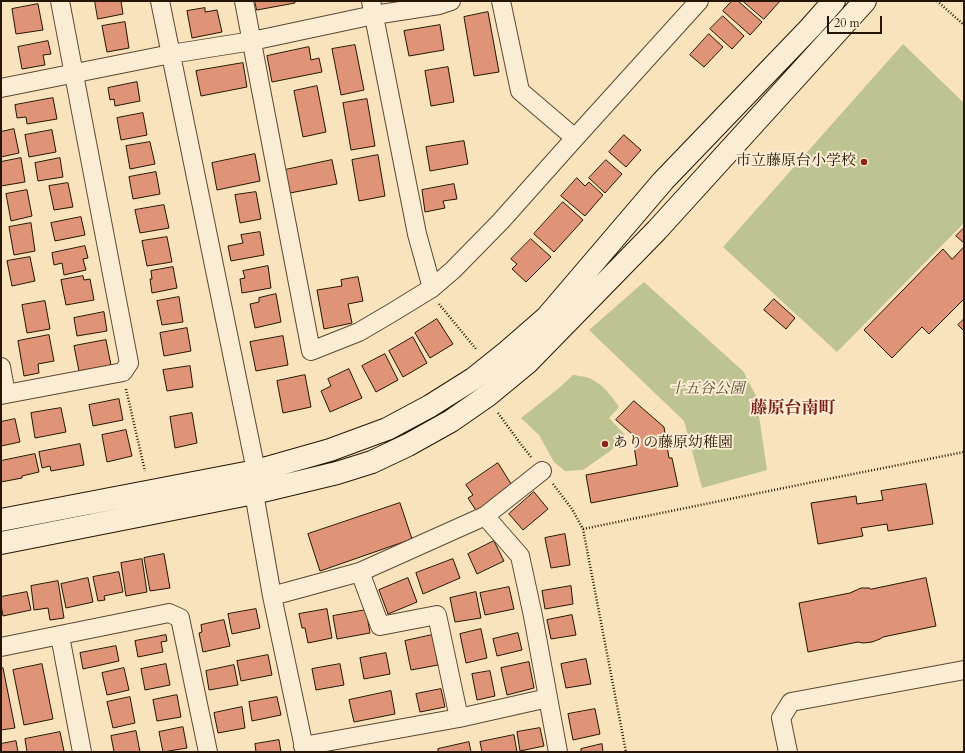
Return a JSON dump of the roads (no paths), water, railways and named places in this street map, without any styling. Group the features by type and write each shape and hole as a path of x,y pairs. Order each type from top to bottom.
{"street":[{"path":"1,367 4,395 123,372 129,364 60,1"},
{"path":"160,1 256,471"},
{"path":"244,1 311,351 359,332 432,288 453,270 501,221 699,1"},
{"path":"1,88 171,54 252,41 373,8 439,5 451,1"},
{"path":"501,1 520,90 575,138"},
{"path":"1,520 256,471 330,450 387,429 430,406 473,379 508,352 547,317 662,181 834,1"},
{"path":"1,543 254,493 337,473 372,462 408,445 451,421 487,396 527,363 657,230 865,1"},
{"path":"373,8 417,234 432,288"},
{"path":"272,596 360,572 484,516 542,471"},
{"path":"254,493 272,596 304,749 459,718 548,698"},
{"path":"484,516 520,556 533,616 558,752"},
{"path":"360,572 380,626 437,615 459,718"},
{"path":"1,647 169,613 180,618 208,752"},
{"path":"60,636 82,752"},
{"path":"788,752 781,718 791,702 964,670"}],"place":[{"name":"市立藤原台小学校","path":"864,162"},
{"name":"ありの藤原幼稚園","path":"605,444"}],"district":[{"name":"藤原台南町","path":"793,409"}],"park label":[{"name":"十五谷公園","path":"707,390"}]}
